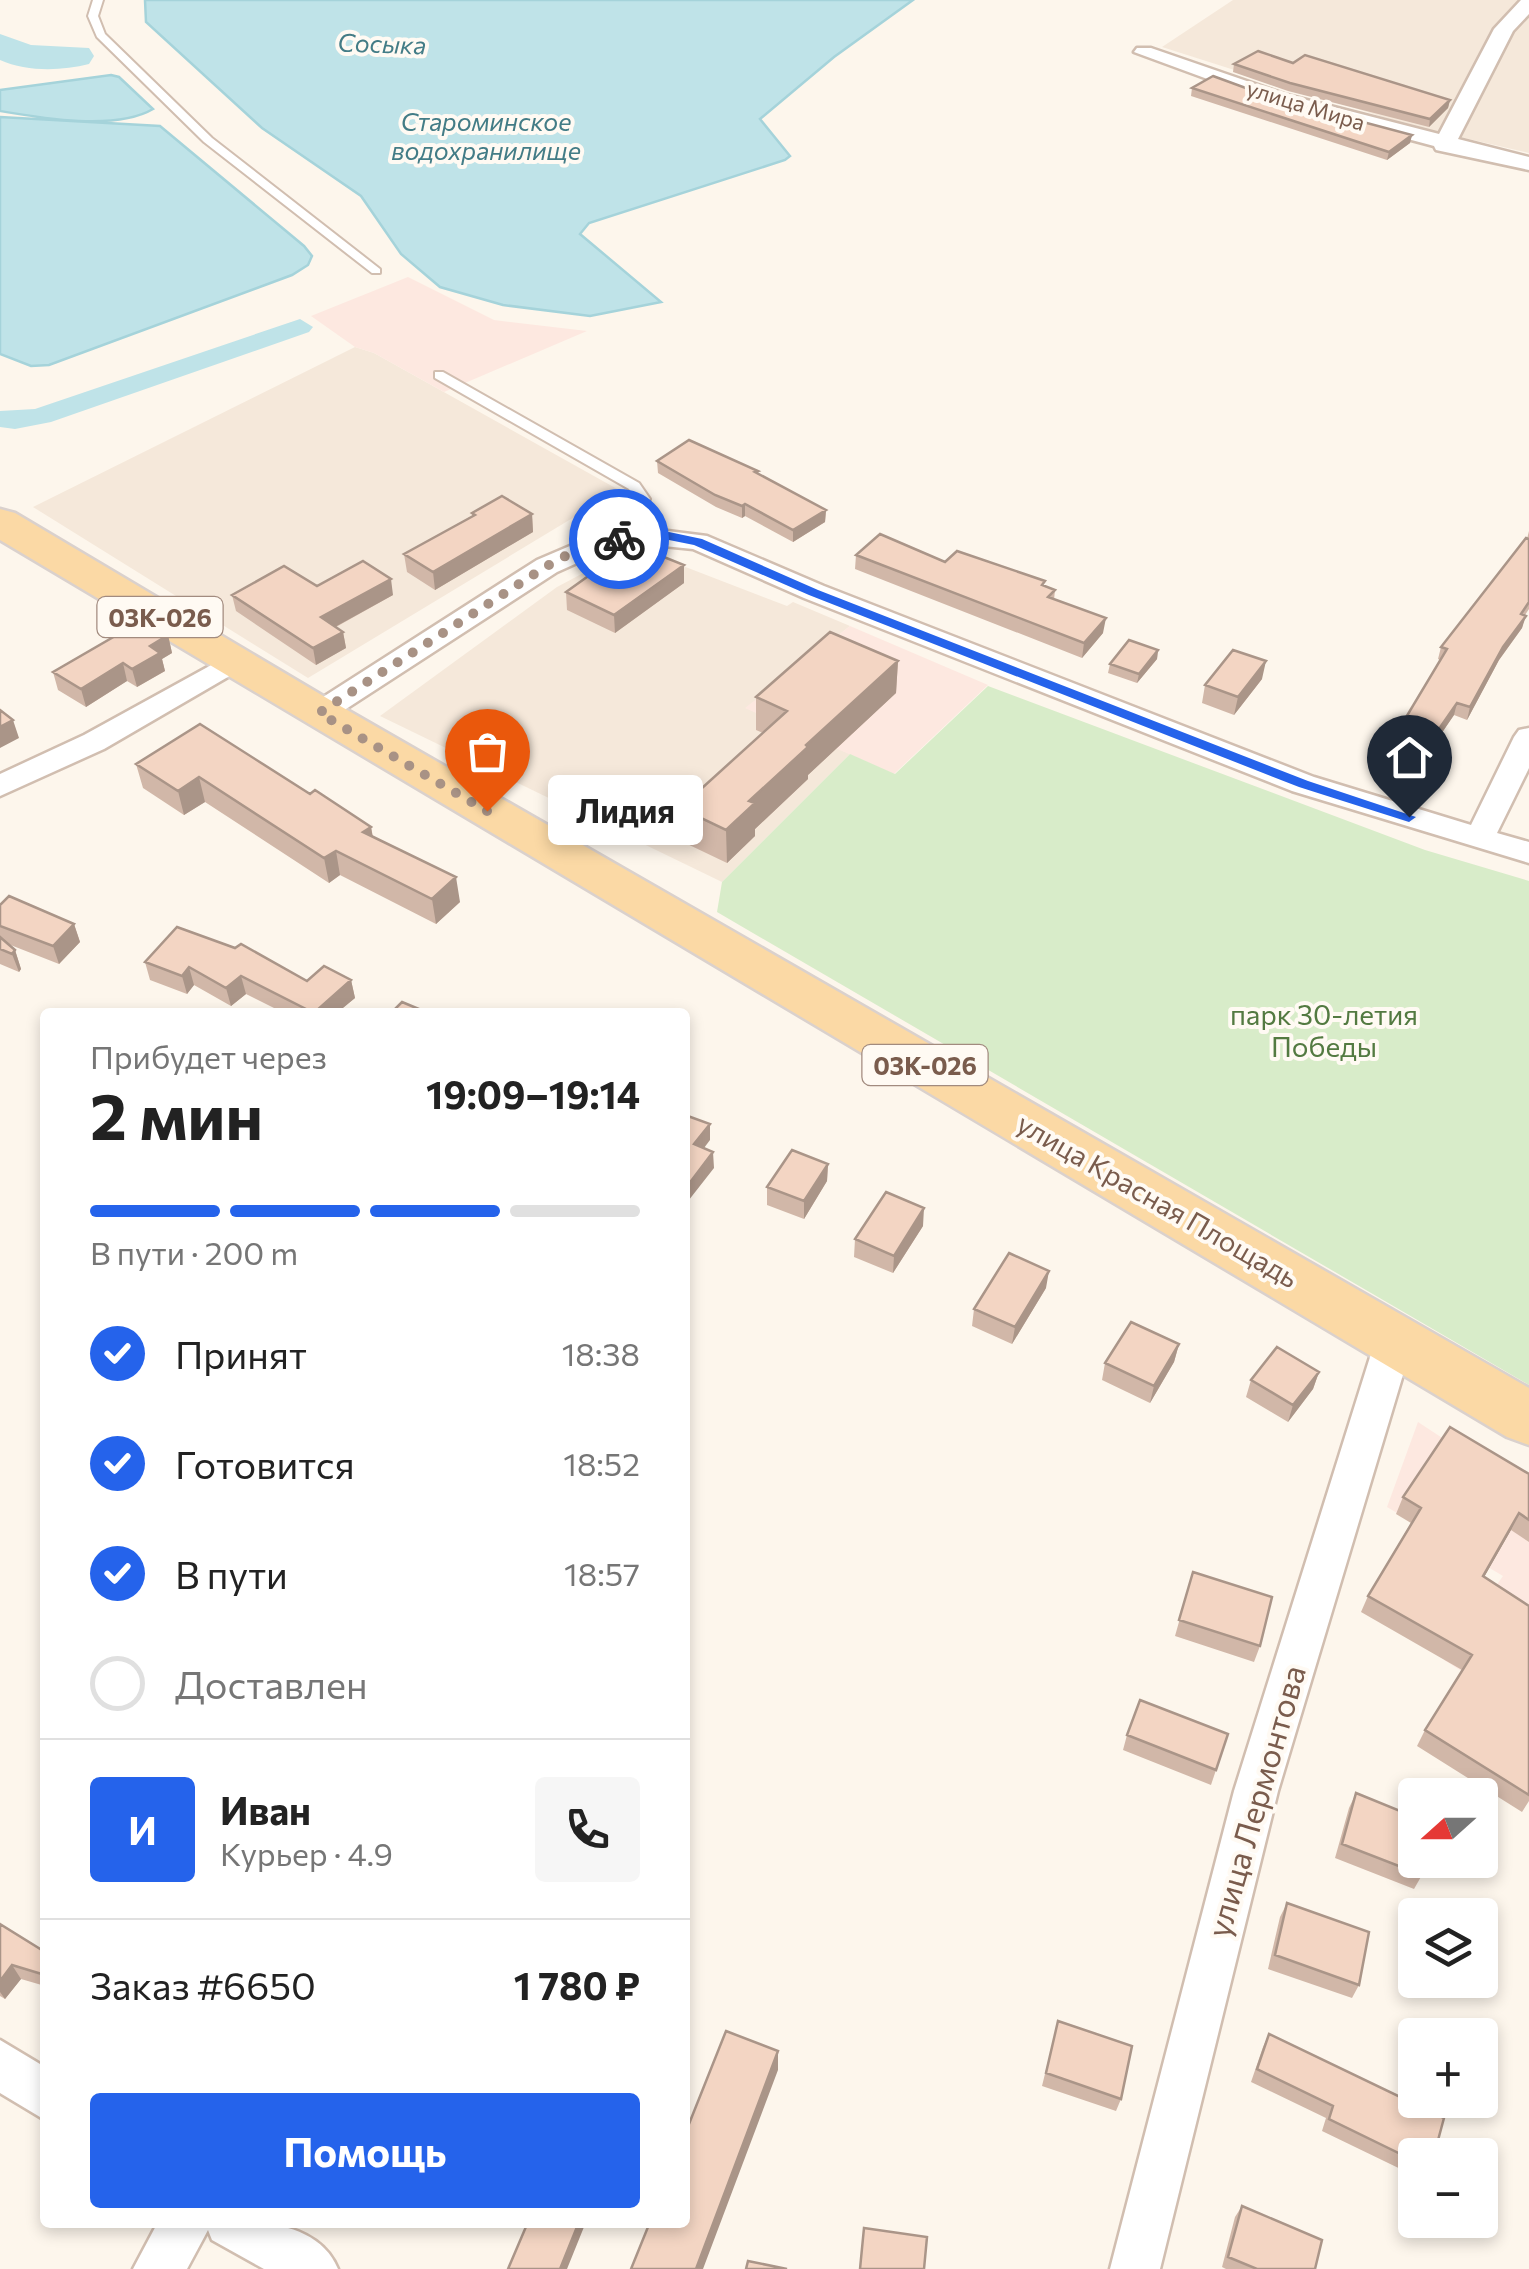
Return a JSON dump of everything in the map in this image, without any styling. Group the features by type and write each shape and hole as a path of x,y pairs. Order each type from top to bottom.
{"main road":[{"name":"улица Красная Площадь","path":"0,522 319,713 1529,1419"}],"street":[{"path":"1444,144 1504,29 1529,4"},
{"name":"улица Мира","path":"1144,52 1280,99 1529,164"},
{"path":"319,713 571,553 631,537 669,536 698,542 814,592 1304,784 1529,853"},
{"path":"0,786 94,742 235,661"},
{"path":"1479,839 1529,737"},
{"name":"улица Лермонтова","path":"1135,2269 1154,2207 1214,1946 1274,1723 1395,1338"},
{"path":"0,2064 40,2092"},
{"path":"158,2269 182,2228"},
{"path":"241,2228 313,2269"}],"lane":[{"path":"98,0 93,16 102,35 208,140 376,271"},
{"path":"439,375 634,486 643,499 631,537"}],"shaded area":[{"path":"1233,0 1529,0 1529,153 1408,125 1162,47"},
{"path":"408,277 494,320 587,331 444,392 374,353 355,347 311,316"},
{"path":"355,347 374,353 619,490 308,678 33,507"},
{"path":"657,556 787,606 793,602 850,626 746,708 850,754 722,882 380,716 557,587 608,560"},
{"path":"850,626 988,685 894,774 745,708"},
{"path":"1418,1422 1529,1495 1529,1691 1487,1687 1444,1660 1503,1576 1387,1507"}],"green space":[{"name":"парк 30-летия Победы","path":"988,686 1425,850 1529,881 1529,1385 717,912 722,882 850,754 895,774"}],"water":[{"name":"Староминское водохранилище","path":"145,0 913,0 834,57 760,119 790,156 785,160 589,223 580,234 661,302 590,316 503,305 440,287 401,254 361,196 262,128 146,22"},
{"path":"119,77 153,109 119,120 99,121 0,111 0,90"},
{"path":"0,117 160,126 304,246 312,256 308,265 292,275 49,365 31,366 0,354"}],"building":[{"path":"1258,51 1293,63 1305,55 1450,100 1430,119 1290,83 1234,64"},
{"path":"1213,76 1273,98 1412,135 1389,152 1192,88"},
{"path":"689,440 758,471 755,472 826,510 793,530 745,504 715,495 657,461"},
{"path":"502,496 532,514 433,572 404,554 475,515 472,513"},
{"path":"880,534 945,562 957,551 1045,581 1042,585 1055,590 1048,597 1106,618 1084,643 856,555"},
{"path":"1526,538 1529,602 1521,614 1526,616 1503,647 1470,707 1457,703 1414,765 1384,754 1447,649 1441,647"},
{"path":"649,551 684,565 614,615 566,592 594,572 613,581"},
{"path":"363,561 391,579 321,617 343,632 313,648 232,595 284,566 317,586"},
{"path":"148,617 162,625 168,635 150,646 160,653 132,669 123,663 81,689 53,672"},
{"path":"830,632 898,661 749,801 755,803 726,830 680,808 787,711 756,697"},
{"path":"1129,640 1158,650 1139,674 1110,664"},
{"path":"1233,650 1266,661 1238,697 1205,685"},
{"path":"0,710 13,720 0,727"},
{"path":"200,724 310,794 315,790 371,827 363,832 456,877 432,899 336,851 324,858 199,777 178,791 136,764"},
{"path":"9,896 74,924 53,946 0,926 0,905"},
{"path":"177,927 235,948 241,944 307,981 324,966 351,980 320,1008 304,1008 241,976 226,988 189,967 182,976 145,962"},
{"path":"0,937 15,950 12,954 0,949"},
{"path":"690,1117 710,1124 694,1144 713,1152 690,1182"},
{"path":"792,1150 828,1164 804,1201 767,1187"},
{"path":"886,1192 924,1208 894,1256 855,1239"},
{"path":"1009,1253 1049,1271 1015,1327 974,1309"},
{"path":"1131,1322 1179,1344 1154,1386 1105,1363"},
{"path":"1277,1347 1319,1372 1293,1405 1251,1380"},
{"path":"1450,1427 1529,1474 1529,1520 1519,1513 1483,1576 1529,1606 1529,1795 1425,1730 1472,1655 1368,1596 1421,1508 1403,1497"},
{"path":"1193,1572 1272,1597 1260,1646 1179,1620"},
{"path":"1140,1700 1228,1734 1216,1770 1127,1735"},
{"path":"1356,1793 1398,1810 1398,1866 1342,1844"},
{"path":"1287,1903 1369,1932 1359,1985 1275,1955"},
{"path":"0,1924 40,1949 40,1973 12,1965 0,1981"},
{"path":"1058,2021 1132,2046 1121,2099 1046,2073"},
{"path":"726,2031 778,2051 696,2269 631,2269 648,2228 690,2228 690,2121"},
{"path":"1269,2034 1398,2096 1398,2118 1444,2118 1439,2138 1398,2138 1398,2153 1329,2119 1333,2106 1257,2069"},
{"path":"1242,2206 1322,2240 1315,2269 1257,2269 1228,2257"},
{"path":"525,2228 577,2228 560,2269 508,2269"},
{"path":"864,2228 927,2237 924,2269 860,2269"},
{"path":"748,2261 787,2269 746,2269"}],"waterway":[{"name":"Сосыка","path":"0,46 25,57 75,56"},
{"path":"0,419 15,421 41,416 300,327"}],"way so far":[{"path":"487,811 319,713 547,566 571,553 619,539"}],"place":[{"name":"Лидия","path":"487,811"}],"route":[{"path":"619,539 669,536 698,542 814,592 1304,784 1409,817"}]}
